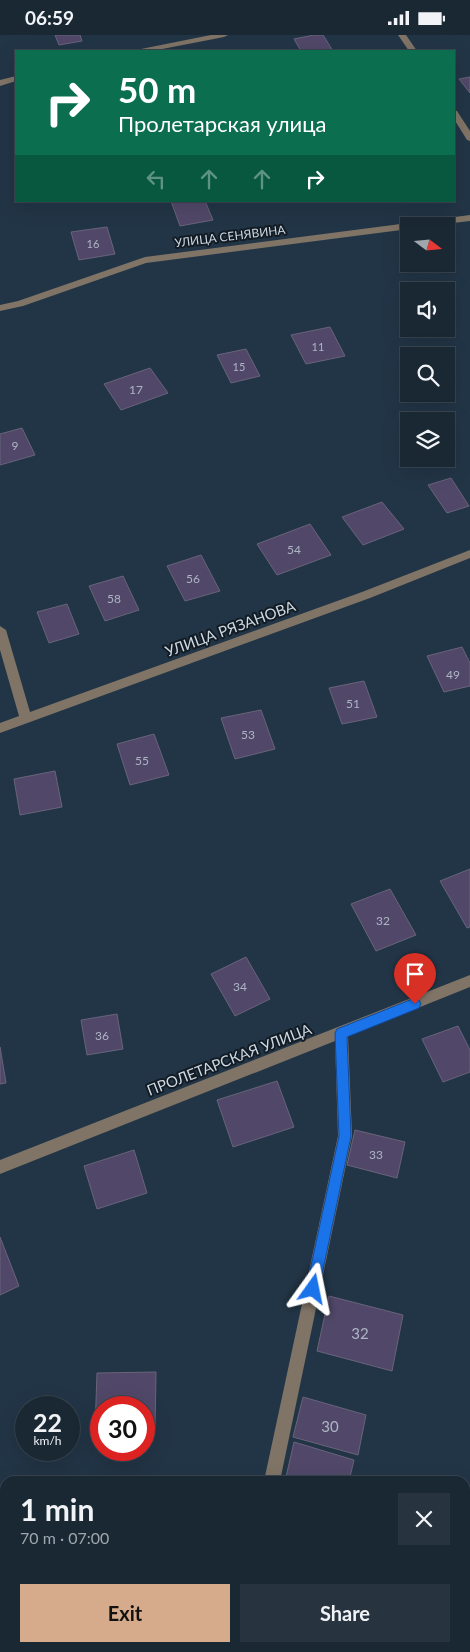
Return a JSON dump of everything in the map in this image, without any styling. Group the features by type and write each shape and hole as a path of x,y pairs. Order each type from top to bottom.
{"street":[{"path":"146,50 224,35"},
{"path":"402,35 412,50"},
{"path":"0,83 15,79"},
{"path":"455,115 470,138"},
{"name":"УЛИЦА СЕНЯВИНА","path":"0,308 20,305 144,260 470,218"},
{"name":"УЛИЦА РЯЗАНОВА","path":"0,728 470,555"},
{"path":"0,630 26,719"},
{"name":"ПРОЛЕТАРСКАЯ УЛИЦА","path":"0,1167 470,981"},
{"path":"273,1476 345,1136 341,1033"}],"building":[{"path":"55,35 80,35 82,41 59,45"},
{"path":"323,35 332,50 300,50 294,39"},
{"path":"470,77 470,93 459,79"},
{"path":"171,202 205,202 213,220 180,226"},
{"path":"107,227 115,254 79,260 71,232"},
{"path":"330,327 345,356 306,364 291,335"},
{"path":"246,349 260,376 231,383 217,355"},
{"path":"150,368 168,393 121,410 104,384"},
{"path":"22,428 35,455 0,465 0,434"},
{"path":"451,478 469,506 447,513 428,485"},
{"path":"382,502 404,529 363,545 342,517"},
{"path":"310,524 331,555 277,575 257,544"},
{"path":"201,555 220,591 185,601 167,566"},
{"path":"123,576 139,610 105,621 89,586"},
{"path":"67,604 79,634 49,643 37,612"},
{"path":"462,647 470,663 470,686 444,692 427,656"},
{"path":"364,681 377,717 342,724 329,688"},
{"path":"261,710 275,749 235,759 221,718"},
{"path":"154,734 169,775 130,785 117,744"},
{"path":"55,771 62,807 20,815 14,779"},
{"path":"470,869 470,927 467,928 440,881"},
{"path":"390,889 416,935 376,951 351,904"},
{"path":"246,957 270,999 235,1016 211,974"},
{"path":"117,1014 123,1049 87,1055 81,1020"},
{"path":"458,1026 470,1050 470,1072 443,1082 422,1039"},
{"path":"0,1047 6,1083 0,1084"},
{"path":"277,1081 294,1127 233,1147 217,1100"},
{"path":"355,1130 405,1142 397,1178 347,1165"},
{"path":"134,1150 147,1193 97,1209 84,1166"},
{"path":"0,1237 19,1286 0,1295"},
{"path":"329,1296 403,1315 392,1371 317,1351"},
{"path":"156,1372 155,1428 155,1396 96,1396 97,1373"},
{"path":"303,1397 366,1415 358,1455 293,1437"},
{"path":"294,1442 354,1460 350,1476 286,1476"}],"route":[{"path":"313,1289 345,1136 341,1033 415,1004"}]}
